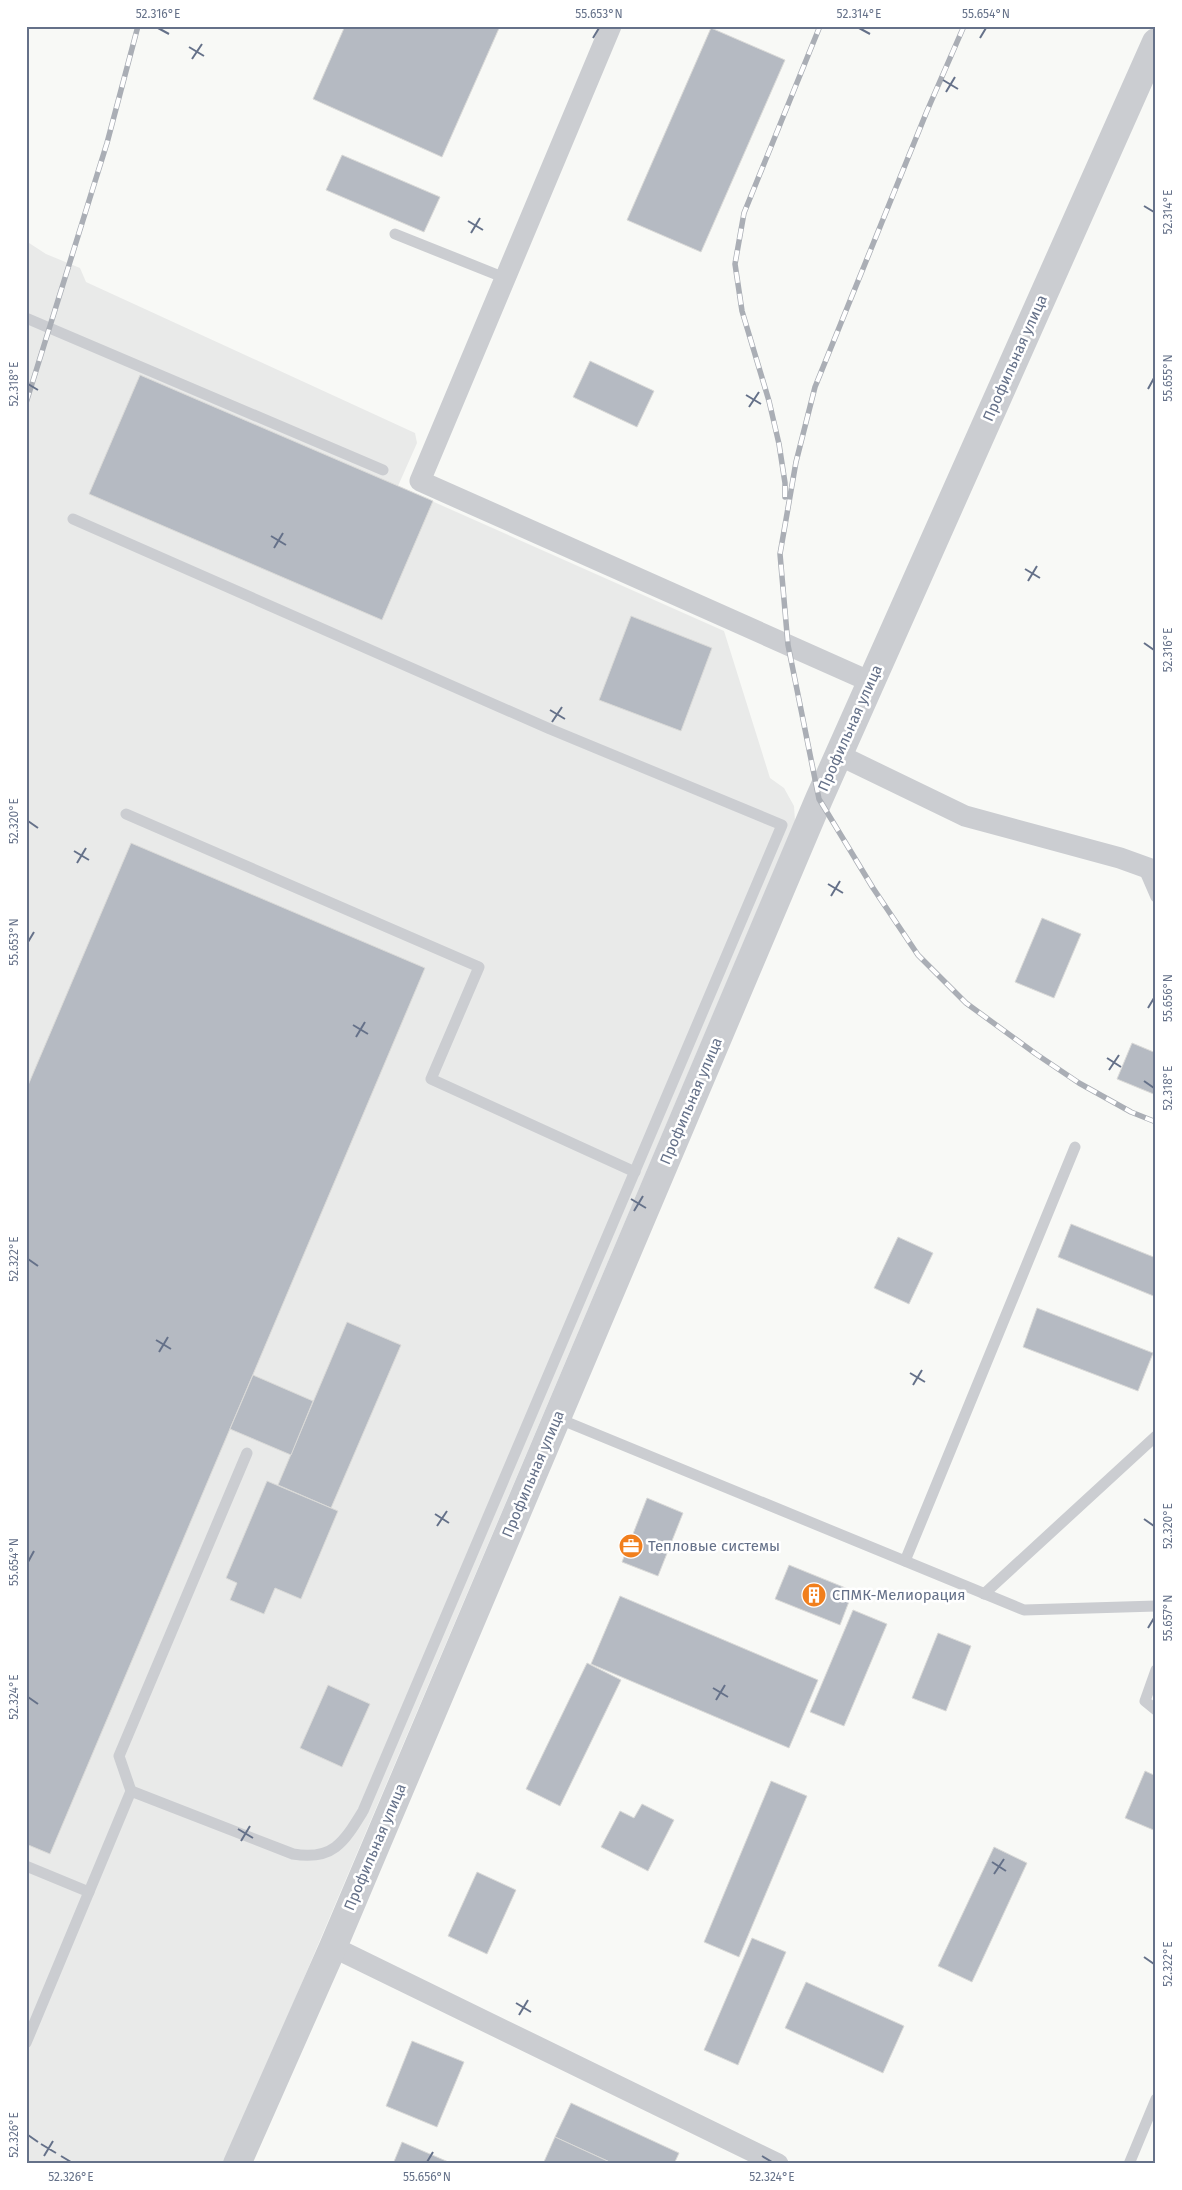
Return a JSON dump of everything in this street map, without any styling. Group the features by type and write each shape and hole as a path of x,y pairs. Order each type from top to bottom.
{"street":[{"path":"611,26 420,481 871,682"},
{"name":"Профильная улица","path":"237,2164 333,1947 839,755 1156,42"},
{"path":"839,755 965,816 1120,858 1149,869"},
{"path":"333,1947 778,2164"}],"lane":[{"path":"395,234 505,278"},
{"path":"26,318 383,470"},
{"path":"73,519 550,729 782,825 363,1811 347,1837 328,1851 311,1857 293,1854 131,1791"},
{"path":"126,814 479,966 431,1079 635,1172"},
{"path":"1149,869 1156,897"},
{"path":"905,1561 1075,1147"},
{"path":"557,1418 1024,1610 1156,1606"},
{"path":"984,1594 1156,1436"},
{"path":"26,2043 131,1791 119,1756 247,1454"},
{"path":"1156,1670 1145,1702 1156,1710"},
{"path":"26,1866 89,1892"},
{"path":"1129,2164 1156,2099"}],"shaded area":[{"path":"26,241 46,254 80,268 86,282 415,433 417,443 398,486 724,631 770,778 784,788 794,806 795,821 225,2164 26,2164"}],"building":[{"path":"345,26 500,26 442,157 313,99"},
{"path":"711,28 785,60 701,252 627,220"},
{"path":"342,155 440,197 424,232 326,190"},
{"path":"590,361 654,391 637,427 573,397"},
{"path":"140,375 433,501 382,620 89,494"},
{"path":"631,616 712,648 681,731 599,700"},
{"path":"131,843 425,968 50,1854 26,1844 26,1090"},
{"path":"1042,918 1081,934 1054,998 1015,982"},
{"path":"1132,1043 1156,1053 1156,1095 1117,1079"},
{"path":"1071,1224 1156,1258 1156,1297 1058,1257"},
{"path":"898,1237 933,1253 909,1304 874,1288"},
{"path":"1037,1308 1153,1353 1138,1391 1023,1347"},
{"path":"347,1322 401,1345 331,1508 278,1485"},
{"path":"253,1375 313,1401 291,1455 230,1429"},
{"path":"267,1481 338,1511 301,1599 275,1588 264,1614 230,1600 237,1583 226,1578"},
{"path":"647,1498 683,1513 658,1576 622,1562"},
{"name":"СПМК-Мелиорация","path":"789,1565 853,1591 840,1625 775,1599"},
{"path":"620,1596 818,1680 789,1748 591,1664"},
{"path":"853,1610 887,1624 844,1726 810,1712"},
{"path":"938,1633 971,1646 946,1711 912,1698"},
{"path":"587,1663 621,1680 560,1806 526,1789"},
{"path":"328,1685 370,1704 342,1767 300,1748"},
{"path":"1145,1771 1156,1776 1156,1831 1125,1818"},
{"path":"771,1781 807,1796 739,1957 704,1942"},
{"path":"642,1804 674,1820 648,1871 601,1847 620,1811 634,1818"},
{"path":"994,1847 1027,1863 972,1982 938,1966"},
{"path":"477,1872 516,1890 487,1954 448,1936"},
{"path":"752,1938 786,1952 738,2065 704,2050"},
{"path":"806,1982 904,2026 883,2073 785,2028"},
{"path":"412,2041 464,2062 437,2127 386,2106"},
{"path":"571,2103 679,2153 674,2164 614,2164 555,2137"},
{"path":"555,2137 614,2164 543,2164"},
{"path":"402,2142 453,2164 393,2164"}],"railway":[{"path":"26,403 107,143 138,26"},
{"path":"785,497 785,483 779,444 769,401 742,311 735,264 744,213 820,26"},
{"path":"964,26 927,111 815,387 796,462 780,554 788,645 819,799 873,888 918,955 966,1003 1036,1054 1079,1083 1131,1112 1156,1122"}],"place":[{"name":"Тепловые системы","path":"631,1546"},
{"name":"СПМК-Мелиорация","path":"814,1595"}]}
